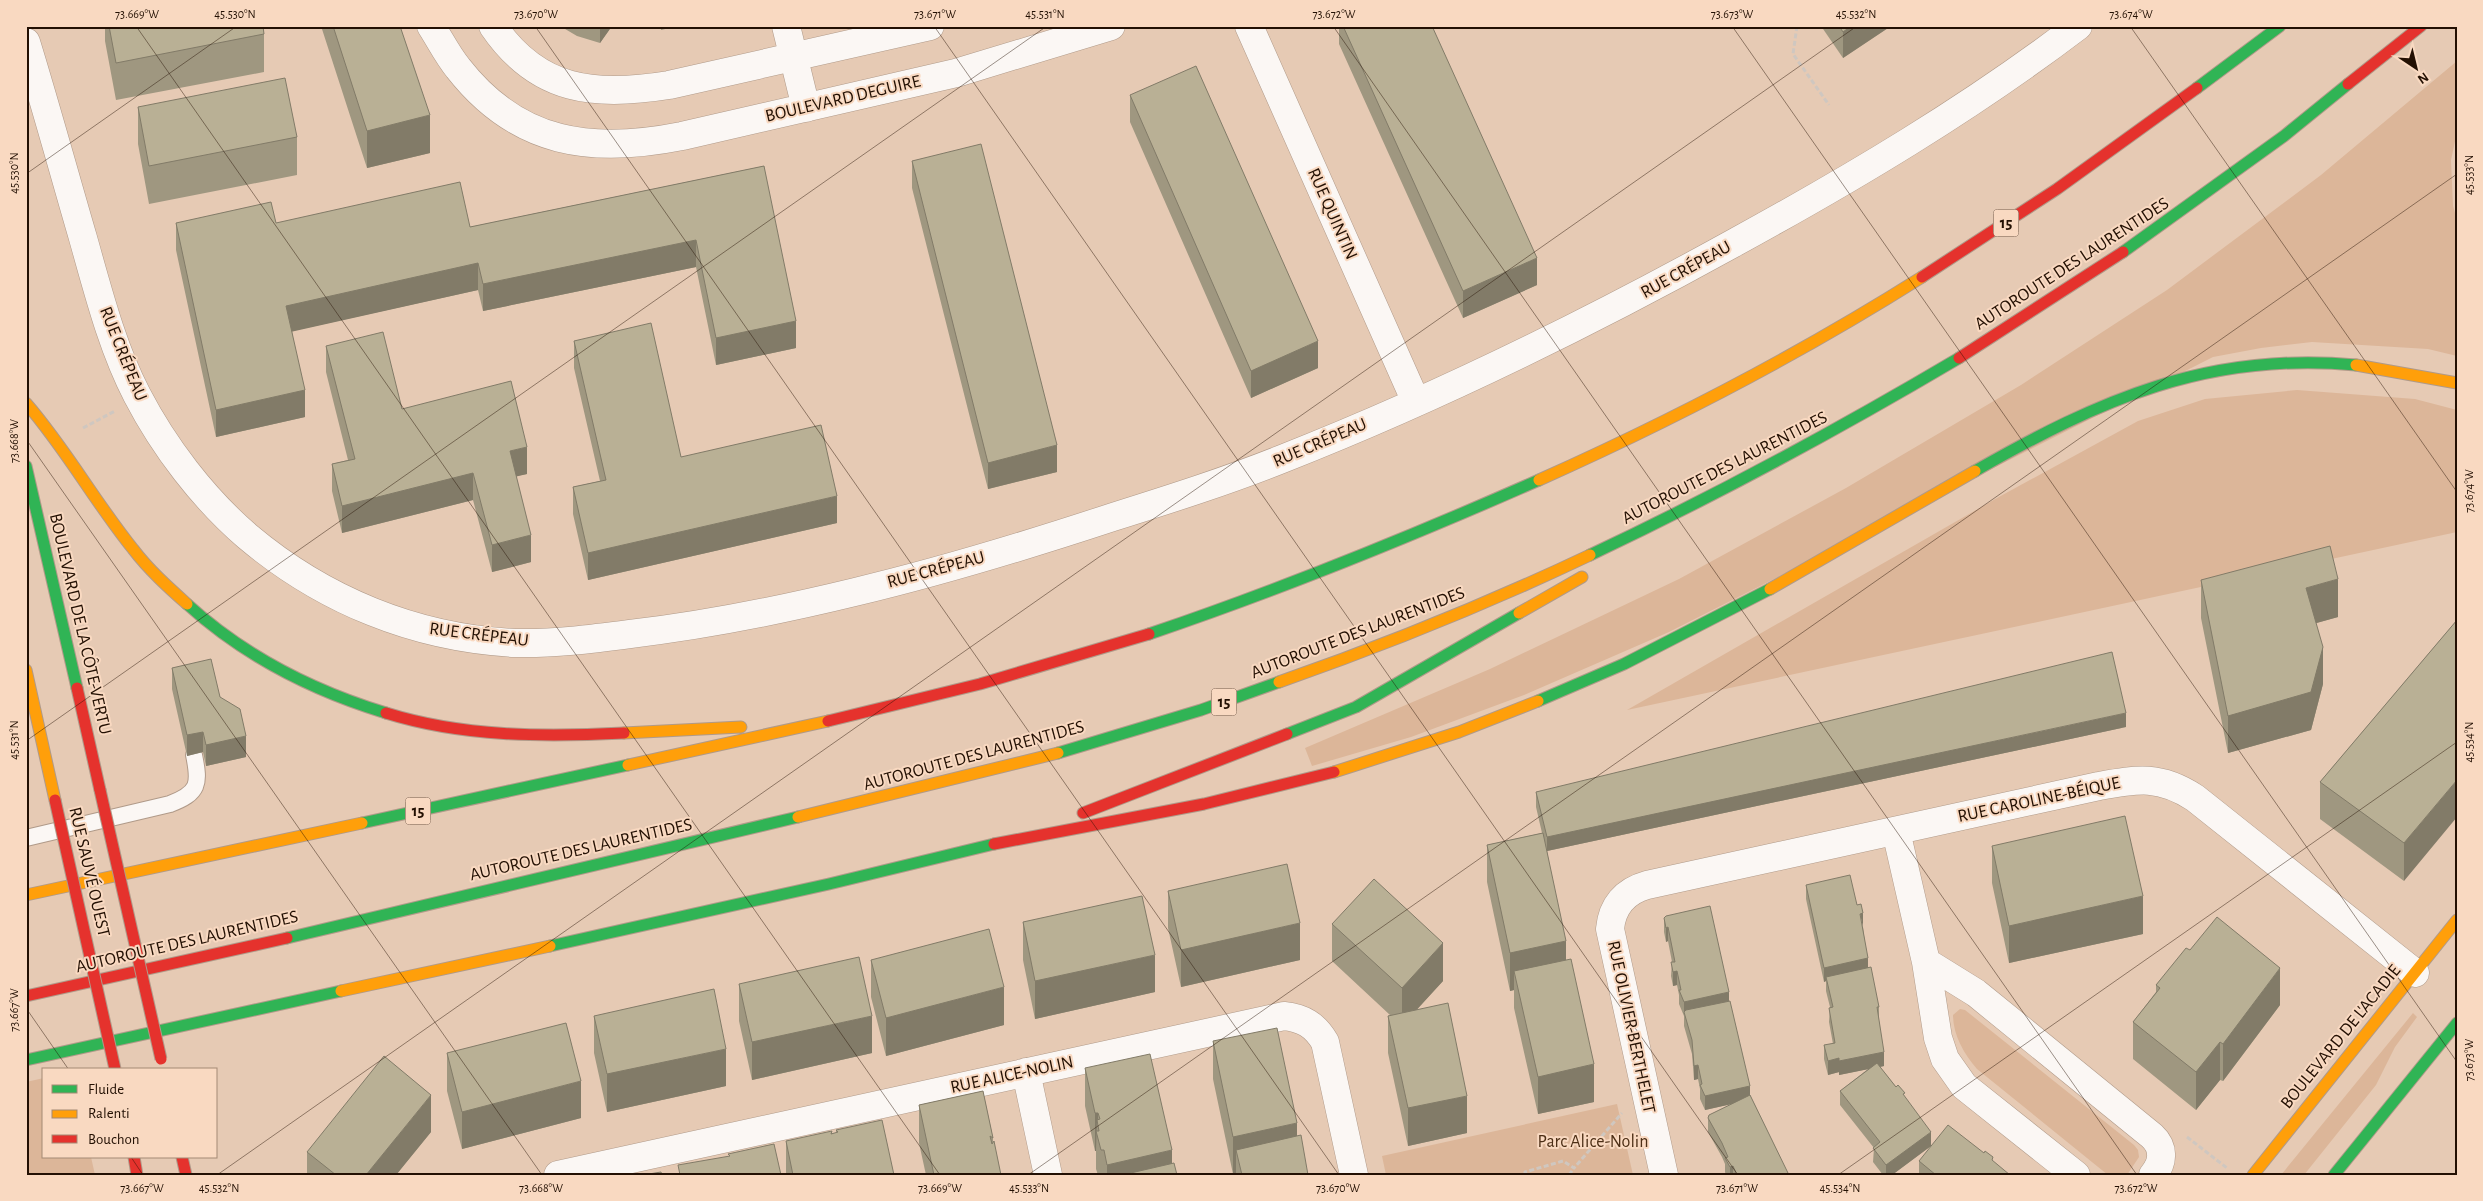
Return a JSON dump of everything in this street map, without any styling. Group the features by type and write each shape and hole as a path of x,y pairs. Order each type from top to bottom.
{"main road":[{"name":"15","path":"26,895 810,725 1022,672 1211,613 1432,528 1604,451 1717,395 1916,281 2065,183 2280,26"},
{"name":"AUTOROUTE DES LAURENTIDES","path":"26,996 348,924 609,860 843,808 991,771 1148,726 1322,668 1487,602 1680,514 1806,448 1954,362 2127,251 2224,184 2284,138 2421,26"},
{"path":"26,1060 832,884 1016,839 1226,799 1293,782 1428,742 1550,696 1644,655 1702,625 1992,461 2071,419 2155,386 2242,365 2298,362 2385,368 2457,383"},
{"path":"26,403 64,449 105,515 124,540 162,582 215,627 243,647 305,681 336,695 401,718 497,734 810,725"},
{"path":"1633,548 1806,448"},
{"name":"BOULEVARD DE LA CÔTE-VERTU","path":"26,466 100,790"},
{"path":"1016,839 1356,708 1590,573"},
{"name":"RUE SAUVÉ OUEST","path":"26,670 115,1068"},
{"name":"RUE SAUVÉ OUEST","path":"100,790 162,1064"},
{"name":"BOULEVARD DE L'ACADIE","path":"2253,1175 2457,920"},
{"path":"2334,1175 2457,1023"},
{"path":"134,1158 137,1175"},
{"path":"182,1158 186,1175"}],"street":[{"name":"BOULEVARD DEGUIRE","path":"431,26 457,67 493,105 542,132 571,142 607,145 645,143 956,73 1111,26"},
{"path":"493,26 507,48 528,66 557,80 596,91 630,92 793,58 930,26"},
{"path":"786,26 806,108"},
{"name":"RUE QUINTIN","path":"1249,26 1416,402"},
{"name":"RUE CRÉPEAU","path":"26,42 92,270 120,355 138,397 176,456 207,496 245,534 292,570 352,604 388,620 443,634 516,643 587,640 669,630 816,601 915,578 1041,541 1280,460 1416,402 1635,298 1799,208 1941,122 2078,26"},
{"name":"RUE CAROLINE-BÉIQUE","path":"1615,909 1629,893 1644,886 2106,784 2141,779 2165,782 2176,786 2195,798 2415,973"},
{"path":"1896,831 1926,962 1938,1038 1945,1059 1956,1078 1964,1086 2076,1175"},
{"name":"RUE OLIVIER-BERTHELET","path":"1615,909 1611,921 1611,938 1664,1175"},
{"path":"1926,962 1976,993 2157,1140 2161,1153 2160,1165 2153,1175"},
{"name":"RUE ALICE-NOLIN","path":"558,1175 1275,1017 1301,1019 1315,1028 1325,1042 1354,1175"},
{"path":"1026,1072 1048,1175"}],"lane":[{"path":"26,838 170,804 185,798 194,791 197,783 194,755"}],"path":[{"path":"1797,26 1793,54 1829,105"},
{"path":"79,430 116,410"},
{"path":"1569,1175 1620,1114 1623,1113"},
{"path":"2186,1136 2224,1166"},
{"path":"1525,1175 1525,1172 1563,1161 1574,1168"},
{"path":"1530,1164 1532,1170"}],"green space":[{"path":"2457,61 2457,132 2451,160 2453,206 2457,220 2457,356 2428,349 2312,342 2261,348 2213,357 1669,632 1524,695 1411,737 1312,766 1305,748 1490,669 1679,579 1846,488 2021,385 2167,290 2321,175"},
{"path":"2297,390 2415,399 2457,410 2457,532 1627,710 1997,498 2138,421 2205,399"},
{"path":"1960,1009 1965,1010 2134,1145 2138,1150 2139,1157 2127,1175 2108,1175 1977,1069 1964,1051 1955,1030 1953,1015"},
{"path":"2413,1013 2417,1017 2395,1047 2376,1085 2304,1175 2281,1175"},
{"path":"42,1078 42,1158 91,1158 95,1175 26,1175 26,1082"},
{"name":"Parc Alice-Nolin","path":"1617,1104 1633,1175 1386,1175 1382,1156"}],"building":[{"path":"109,26 263,26 264,34 116,63"},
{"path":"333,26 400,26 430,115 367,131"},
{"path":"1343,26 1432,26 1537,258 1463,291"},
{"path":"1839,26 1851,26 1843,32"},
{"path":"1196,66 1318,341 1251,371 1130,95"},
{"path":"285,78 297,137 149,166 138,107"},
{"path":"981,144 1057,445 988,463 912,161"},
{"path":"764,166 796,321 716,338 696,240 483,284 478,263 286,306 305,390 216,410 176,223 271,202 276,223 460,182 470,227"},
{"path":"651,323 681,457 821,425 837,496 588,553 573,487 606,480 574,341"},
{"path":"383,332 402,409 511,381 527,447 510,451 531,535 492,545 473,473 342,506 332,464 355,459 326,346"},
{"path":"2330,546 2338,579 2306,588 2323,647 2311,692 2228,716 2201,580"},
{"path":"2457,620 2457,780 2404,843 2320,782"},
{"path":"2112,652 2126,713 1547,837 1536,792"},
{"path":"211,659 220,697 240,709 246,736 206,745 203,732 187,735 172,668"},
{"path":"2125,816 2143,896 2009,926 1992,846"},
{"path":"1543,833 1566,941 1510,953 1487,845"},
{"path":"1287,864 1300,923 1181,950 1168,891"},
{"path":"1850,875 1857,905 1861,904 1863,913 1860,914 1868,958 1824,968 1806,885"},
{"path":"1374,879 1443,943 1402,988 1332,924"},
{"path":"1142,896 1155,955 1035,981 1023,922"},
{"path":"1710,906 1729,992 1684,1002 1679,990 1681,990 1677,971 1673,972 1671,962 1675,962 1668,927 1666,928 1664,918"},
{"path":"2217,917 2280,968 2223,1044 2220,1042 2196,1072 2133,1022 2160,988 2156,985 2186,948 2190,950"},
{"path":"989,929 1004,987 886,1018 871,960"},
{"path":"859,957 872,1016 752,1042 739,984"},
{"path":"1571,959 1594,1064 1538,1077 1514,971"},
{"path":"1871,967 1879,1007 1877,1007 1884,1052 1839,1061 1839,1058 1828,1061 1824,1045 1835,1043 1829,1008 1833,1007 1826,977"},
{"path":"714,989 726,1049 607,1074 594,1016"},
{"path":"1730,1001 1750,1086 1705,1096 1700,1085 1702,1084 1698,1065 1694,1066 1692,1040 1684,1012"},
{"path":"1448,1003 1467,1096 1408,1108 1388,1016"},
{"path":"566,1023 581,1081 462,1112 447,1053"},
{"path":"1277,1028 1297,1123 1233,1137 1213,1041"},
{"path":"1150,1054 1172,1150 1107,1165 1104,1150 1101,1150 1096,1131 1099,1131 1097,1120 1100,1119 1098,1113 1095,1113 1085,1068"},
{"path":"384,1056 431,1095 366,1175 336,1175 307,1152"},
{"path":"1877,1063 1896,1087 1898,1085 1905,1093 1903,1094 1931,1132 1886,1165 1873,1148 1880,1142 1840,1091"},
{"path":"983,1091 993,1138 990,1136 992,1144 994,1141 1001,1175 934,1175 919,1105"},
{"path":"1750,1095 1788,1173 1784,1175 1737,1175 1733,1166 1730,1167 1725,1158 1728,1157 1708,1118 1709,1115"},
{"path":"882,1120 894,1175 793,1175 786,1141 832,1131 831,1134 838,1132 836,1130"},
{"path":"1948,1125 1984,1153 1985,1151 1993,1157 1992,1160 2010,1175 1936,1175 1919,1161"},
{"path":"1301,1135 1308,1175 1242,1175 1236,1150"},
{"path":"774,1144 781,1175 680,1175 678,1165 730,1156 728,1154"},
{"path":"1174,1163 1177,1175 1122,1175"},
{"path":"661,1172 662,1175 643,1175"}],"traffic: fast":[{"path":"2197,88 2280,26"},
{"path":"2123,252 2284,136 2348,84"},
{"path":"1590,555 1777,461 1959,358"},
{"path":"1975,471 2021,445 2066,423 2111,403 2157,386 2204,374 2252,366 2303,363 2356,365"},
{"path":"26,466 77,688"},
{"path":"1149,634 1248,599 1346,561 1539,480"},
{"path":"1538,701 1624,664 1770,589"},
{"path":"187,604 232,639 280,669 332,694 386,713"},
{"path":"1287,734 1356,707 1519,613"},
{"path":"1058,753 1201,710 1279,682"},
{"path":"362,823 628,765"},
{"path":"287,938 798,817"},
{"path":"550,946 829,884 994,844"},
{"path":"26,1060 341,991"},
{"path":"2334,1175 2457,1023"}],"traffic: slow":[{"path":"1539,480 1686,410 1782,360 1922,277"},
{"path":"2356,365 2457,383"},
{"path":"26,403 139,557 187,604"},
{"path":"1770,589 1975,471"},
{"path":"1279,682 1436,623 1590,555"},
{"path":"1519,613 1582,577"},
{"path":"26,670 55,800"},
{"path":"1334,772 1459,732 1538,701"},
{"path":"628,765 828,721"},
{"path":"624,733 741,727"},
{"path":"798,817 1058,753"},
{"path":"26,895 362,823"},
{"path":"2253,1175 2457,920"},
{"path":"341,991 550,946"}],"traffic: jam":[{"path":"2348,84 2421,26"},
{"path":"1922,277 2057,189 2197,88"},
{"path":"1959,358 2123,252"},
{"path":"828,721 980,684 1149,634"},
{"path":"77,688 100,790"},
{"path":"386,713 444,727 504,734 624,733"},
{"path":"1083,813 1287,734"},
{"path":"994,844 1204,804 1334,772"},
{"path":"100,790 161,1059"},
{"path":"55,800 115,1068"},
{"path":"26,996 287,938"},
{"path":"134,1158 137,1175"},
{"path":"182,1158 186,1175"}]}
